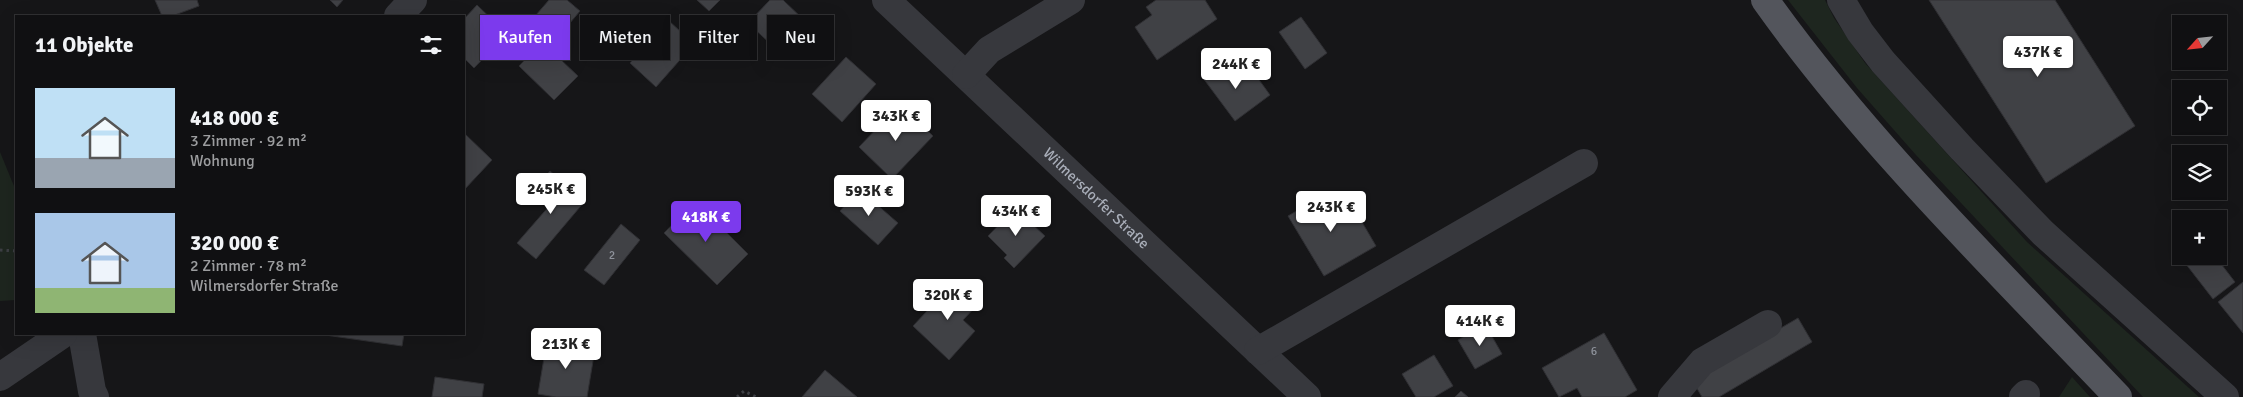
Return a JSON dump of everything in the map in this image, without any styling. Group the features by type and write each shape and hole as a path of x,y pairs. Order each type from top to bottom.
{"main road":[{"path":"1765,0 1876,138 1974,246 2118,397"}],"street":[{"path":"399,15 413,0"},
{"name":"Wilmersdorfer Straße","path":"886,0 1307,397"},
{"path":"966,75 989,50 1071,0"},
{"path":"1841,0 1860,32 1883,62 1982,170 2043,233 2225,397"},
{"path":"1258,351 1584,163"},
{"path":"1672,397 1702,362 1768,324"},
{"path":"0,377 62,335"},
{"path":"82,335 92,391 95,397"}],"path":[{"path":"0,250 15,252"},
{"path":"737,397 744,391 756,397"}],"shaded area":[{"path":"1788,0 1825,0 1834,18 1865,63 2027,242 2199,397 2143,397 1916,155 1857,88"},
{"path":"0,152 15,189 15,300 0,301"},
{"path":"2072,377 2090,397 2059,397"}],"building":[{"path":"155,0 197,0 199,6 175,15 162,15"},
{"path":"330,0 343,0 337,7"},
{"path":"549,0 567,0 580,11 570,23 570,15 536,15"},
{"path":"697,0 720,0 709,11"},
{"path":"770,0 783,0 799,15 767,15 767,41 757,31 756,15"},
{"path":"1156,0 1205,0 1217,19 1157,60 1135,27 1152,15 1146,7"},
{"path":"1929,0 2055,0 2135,126 2046,183"},
{"path":"477,5 487,15 480,15 480,60 482,60 474,68 465,59 465,18"},
{"path":"1301,17 1327,53 1305,69 1279,32"},
{"path":"670,22 680,31 680,60 656,87 630,63 633,60 670,60"},
{"path":"846,57 876,84 842,122 812,94"},
{"path":"525,60 561,60 578,76 554,100 519,66"},
{"path":"1227,60 1241,78 1252,70 1270,95 1235,121 1203,78"},
{"path":"900,104 933,136 892,179 859,147"},
{"path":"465,134 492,160 465,189"},
{"path":"550,171 585,201 536,259 517,243 551,204 535,188"},
{"path":"859,189 898,223 878,245 840,211"},
{"path":"1329,192 1340,212 1352,205 1376,246 1324,276 1288,216"},
{"path":"695,201 748,254 717,285 664,233"},
{"path":"1015,208 1045,236 1014,268 1004,258 1007,255 988,236"},
{"path":"621,224 640,240 604,285 584,270"},
{"path":"2187,265 2222,265 2235,282 2213,299"},
{"path":"955,281 979,303 963,320 975,331 949,360 913,326"},
{"path":"2243,282 2243,333 2218,302"},
{"path":"1798,318 1812,342 1719,397 1702,397 1692,380"},
{"path":"1485,324 1502,354 1475,369 1458,340"},
{"path":"1604,333 1637,390 1625,397 1582,397 1577,388 1559,397 1542,368"},
{"path":"325,335 404,335 402,346"},
{"path":"547,340 595,349 587,397 556,397 538,394"},
{"path":"1434,355 1453,386 1434,397 1416,397 1402,374"},
{"path":"825,370 857,397 802,397"},
{"path":"435,377 484,384 482,397 432,397"},
{"path":"1461,391 1468,397 1455,397"}]}
